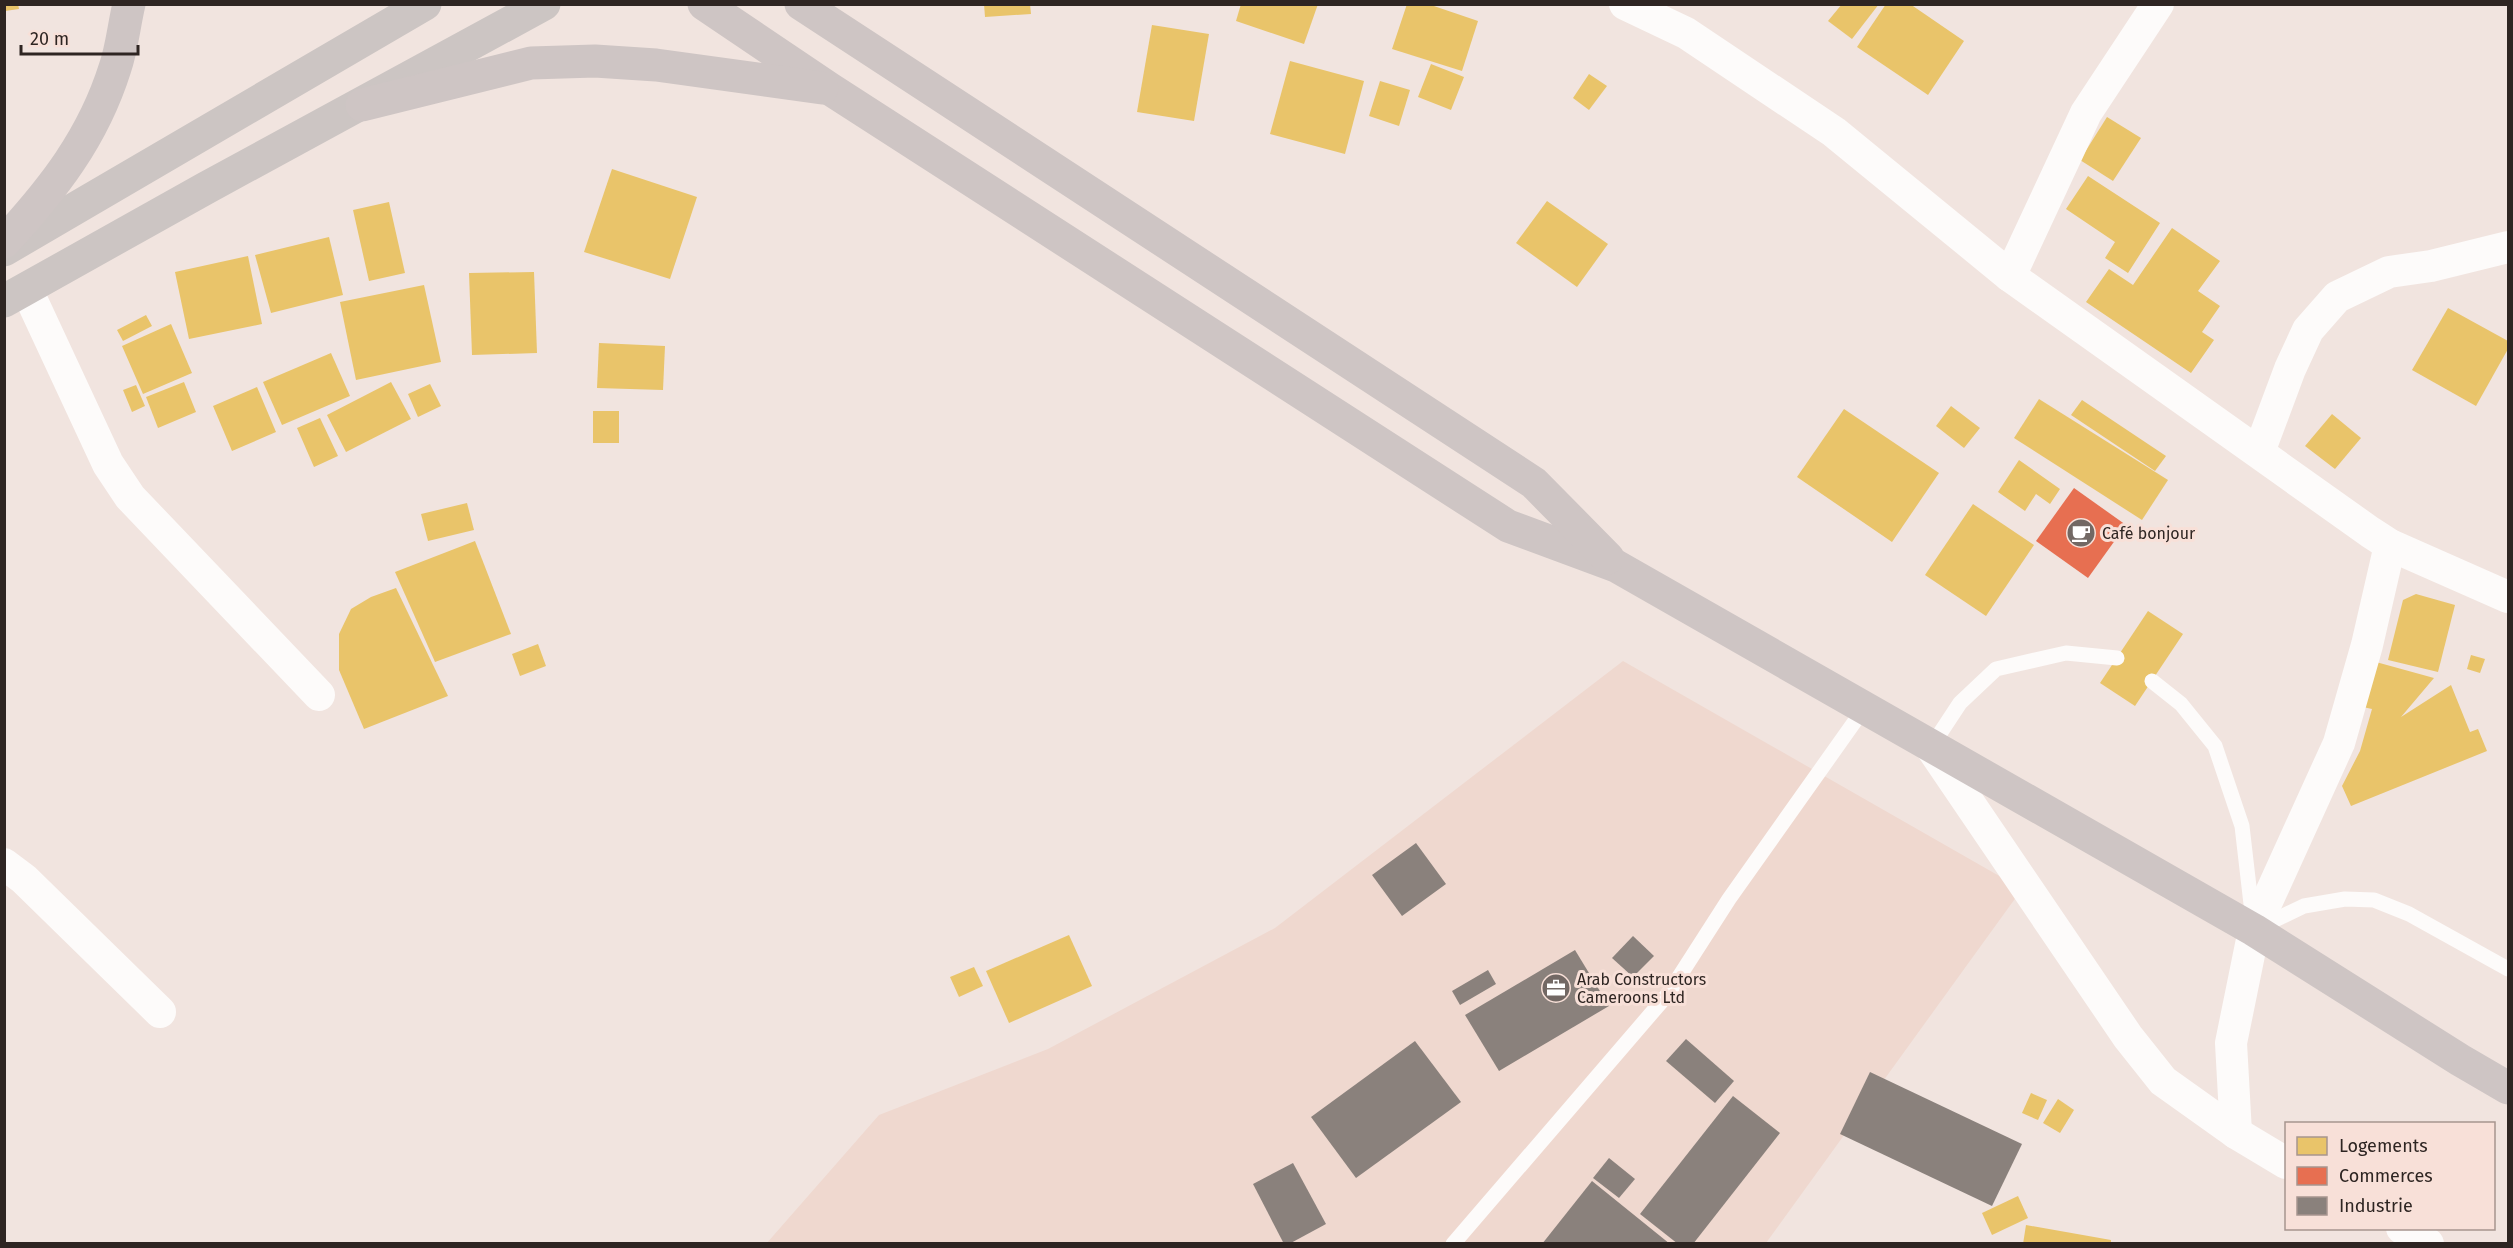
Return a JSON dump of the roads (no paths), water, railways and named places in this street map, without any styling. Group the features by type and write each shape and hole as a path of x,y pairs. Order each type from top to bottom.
{"highway":[{"path":"4,242 44,199 82,144 116,68 129,4"},
{"path":"704,4 830,89 1508,525 1616,566 2254,930 2508,1088"},
{"path":"801,4 1534,483 1616,566"},
{"path":"362,105 531,63 595,61 656,64 830,89"}],"main road":[{"path":"4,250 425,4"},
{"path":"16,295 206,188 544,4"}],"street":[{"path":"1625,4 1686,33 1834,132 2010,276 2391,545 2508,597"},
{"path":"2010,276 2086,113 2158,4"},
{"path":"2259,452 2290,369 2308,330 2337,297 2389,272 2431,266 2508,247"},
{"path":"16,295 108,464 130,497 319,695"},
{"path":"2236,1133 2230,1042 2254,930 2339,743 2367,645 2391,545"},
{"path":"1931,747 2128,1037 2163,1081 2236,1133 2285,1162"},
{"path":"4,864 24,879 159,1012"},
{"path":"2405,1230 2428,1244"}],"lane":[{"path":"1931,747 1960,703 1996,669 2066,653 2116,658"},
{"path":"2151,681 2181,704 2215,746 2242,826 2254,930 2304,906 2345,899 2374,900 2409,914 2508,969"},
{"path":"1453,1244 1668,994 1729,899 1865,707"}],"place":[{"name":"Café bonjour","path":"2081,533"},
{"name":"Arab Constructors Cameroons Ltd","path":"1556,988"}]}
